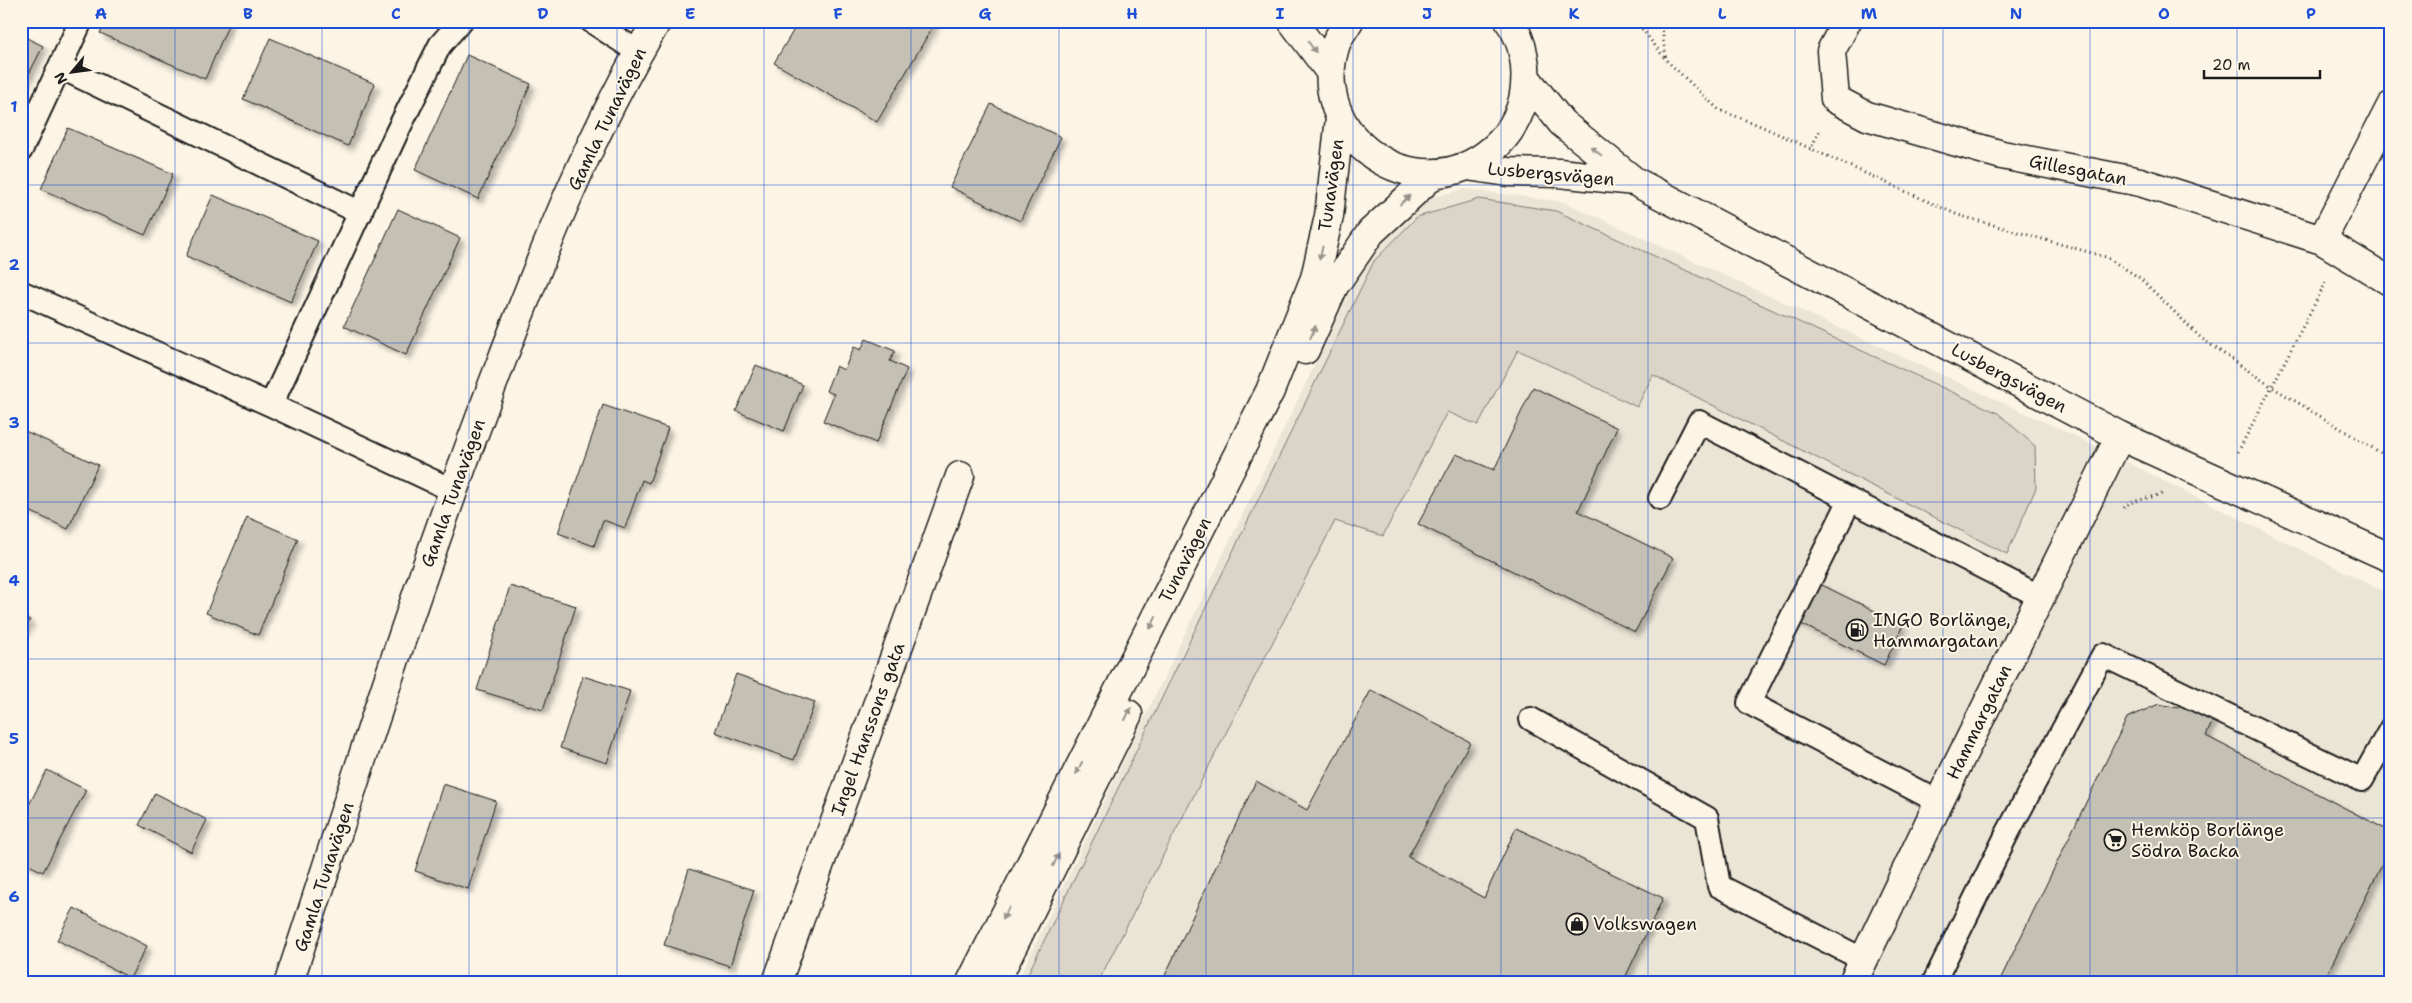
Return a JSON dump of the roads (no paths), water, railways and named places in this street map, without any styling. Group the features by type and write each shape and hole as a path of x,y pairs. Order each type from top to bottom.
{"street":[{"name":"Gamla Tunavägen","path":"290,982 452,490 547,242 610,107 638,52 657,21"},
{"path":"1292,21 1331,73"},
{"path":"1349,21 1337,41 1331,73 1333,96 1340,118 1356,142 1378,160 1405,171 1434,174 1467,166 1485,156 1500,143 1514,123 1523,102 1526,78 1522,50 1510,22"},
{"name":"Gillesgatan","path":"1847,21 1831,51 1835,99 1867,116 2002,155 2140,182 2331,247 2391,282"},
{"name":"Lusbergsvägen","path":"1526,78 1562,123 1634,181 2120,436 2391,558"},
{"path":"2331,247 2391,106"},
{"name":"Tunavägen","path":"971,982 1270,391 1315,278 1329,216 1340,118"},
{"name":"Lusbergsvägen","path":"1467,166 1508,172 1560,173 1634,181"},
{"name":"Tunavägen","path":"995,982 1272,422 1334,286 1371,232 1434,174"},
{"name":"Hammargatan","path":"1858,971 1939,802 2120,436"},
{"name":"Ingel Hanssons gata","path":"777,982 960,476"}],"lane":[{"path":"21,150 81,21"},
{"path":"271,405 397,132 440,45 461,21"},
{"path":"592,21 638,52"},
{"path":"60,67 361,213"},
{"path":"21,292 271,405 452,490"},
{"path":"1660,498 1699,422 2041,597"},
{"path":"1850,500 1749,704 1939,802"},
{"path":"1934,982 2007,834 2103,655 2362,780 2391,728"},
{"path":"1531,719 1707,818 1719,886 1858,971"}],"place":[{"name":"INGO Borlänge, Hammargatan","path":"1857,630"},
{"name":"Hemköp Borlänge Södra Backa","path":"2115,840"},
{"name":"Volkswagen","path":"1577,924"}]}
